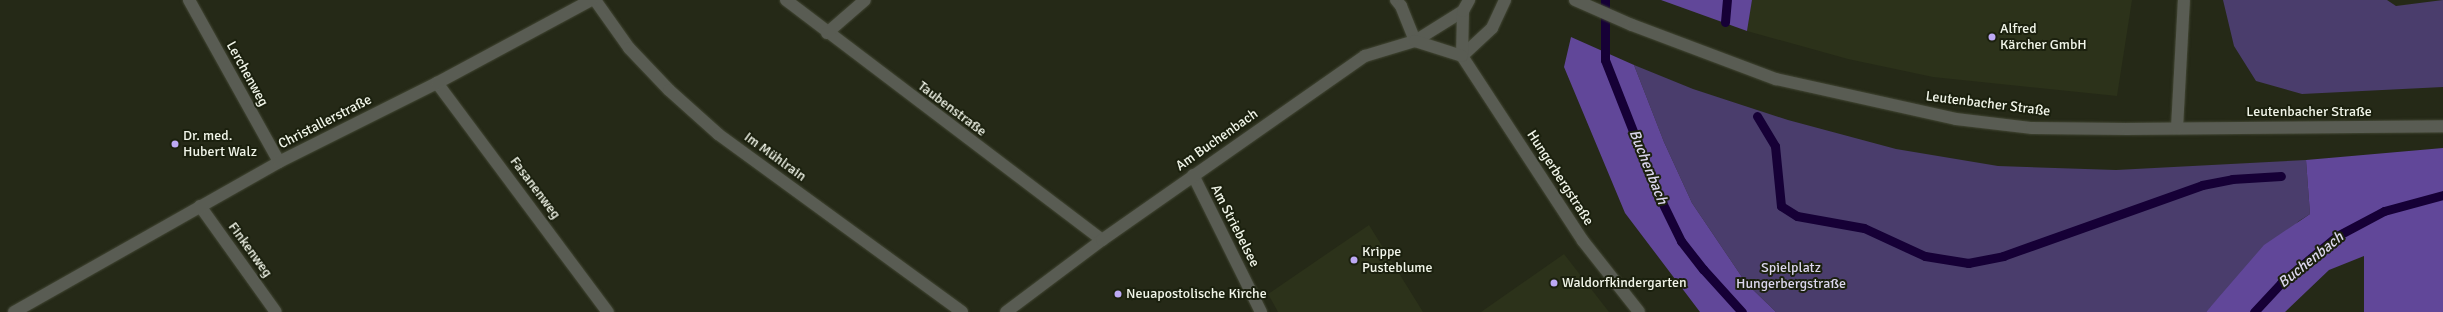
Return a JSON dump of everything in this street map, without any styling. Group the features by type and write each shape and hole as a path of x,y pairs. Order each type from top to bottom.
{"street":[{"name":"Lerchenweg","path":"190,0 279,162"},
{"name":"Christallerstraße","path":"14,312 279,162 437,83 591,0"},
{"name":"Im Mühlrain","path":"595,0 629,48 669,90 718,134 962,312"},
{"name":"Taubenstraße","path":"786,0 827,34 1102,240"},
{"path":"827,34 865,0"},
{"path":"1462,56 1463,11 1469,0"},
{"path":"1462,56 1492,28 1505,0"},
{"name":"Leutenbacher Straße","path":"1575,0 1632,25 1776,79 1956,119 2032,128 2443,126"},
{"path":"2177,128 2184,0"},
{"path":"1399,3 1414,41 1462,56"},
{"name":"Am Buchenbach","path":"1006,312 1102,240 1193,175 1365,56 1414,41 1463,11"},
{"name":"Hungerbergstraße","path":"1462,56 1583,241 1639,312"},
{"name":"Fasanenweg","path":"437,83 608,312"},
{"name":"Am Striebelsee","path":"1193,175 1261,312"},
{"name":"Finkenweg","path":"200,206 276,312"}],"shaded area":[{"path":"1661,0 1752,0 1747,31"},
{"path":"1752,0 2132,0 2117,96 1933,77 1848,59 1747,31"},
{"path":"1571,37 1634,65 1664,142 1692,203 1746,283 1776,312 1700,312 1625,213 1564,67"},
{"path":"2443,148 2443,312 2364,312 2364,256 2329,270 2285,312 2206,312 2264,245 2310,214 2306,160"},
{"name":"Krippe Pusteblume","path":"1369,225 1423,312 1278,312 1268,294"},
{"name":"Waldorfkindergarten","path":"1564,254 1609,312 1481,312"}],"green space":[{"path":"2223,0 2387,0 2396,6 2443,0 2443,87 2302,94 2256,81 2234,46"},
{"name":"Spielplatz Hungerbergstraße","path":"1634,65 1693,89 1788,120 1896,149 1998,166 2116,170 2306,160 2310,214 2299,221 2232,284 2206,312 1776,312 1746,283 1692,203 1664,142"}],"waterway":[{"name":"Buchenbach","path":"1605,0 1605,60 1657,192 1681,241 1703,269 1742,312"},
{"path":"1725,22 1727,0"},
{"path":"1757,116 1775,146 1781,206 1797,216 1864,228 1925,256 1968,263 2003,256 2202,185 2232,179 2281,176"},
{"name":"Buchenbach","path":"2254,312 2281,283 2337,236 2384,211 2443,195"}],"place":[{"name":"Alfred Kärcher GmbH","path":"1992,37"},
{"name":"Dr. med. Hubert Walz","path":"175,144"},
{"name":"Krippe Pusteblume","path":"1354,260"},
{"name":"Waldorfkindergarten","path":"1554,283"},
{"name":"Neuapostolische Kirche","path":"1118,294"}]}
